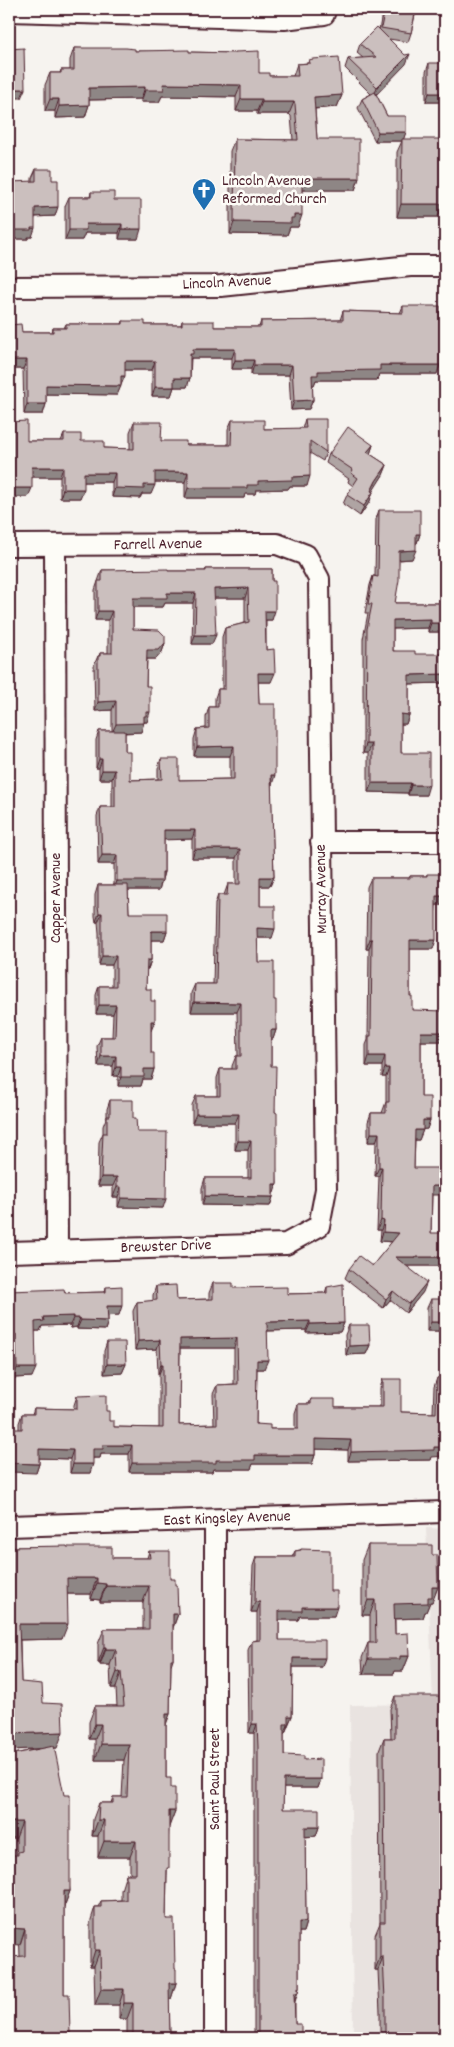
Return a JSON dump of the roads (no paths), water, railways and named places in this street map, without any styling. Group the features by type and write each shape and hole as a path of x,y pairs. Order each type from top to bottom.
{"street":[{"path":"9,11 284,18 324,11"},
{"name":"Lincoln Avenue","path":"9,287 222,286 410,266 445,266"},
{"name":"Farrell Avenue","path":"9,545 277,544 306,555"},
{"name":"Capper Avenue","path":"55,546 57,1250"},
{"name":"Murray Avenue","path":"306,555 319,579 326,1189 319,1226"},
{"path":"321,842 445,842"},
{"name":"Brewster Drive","path":"9,1252 286,1244 319,1226"},
{"name":"East Kingsley Avenue","path":"9,1526 445,1512"},
{"name":"Saint Paul Street","path":"215,1520 215,2038"}],"place":[{"name":"Lincoln Avenue Reformed Church","path":"204,211"}]}
